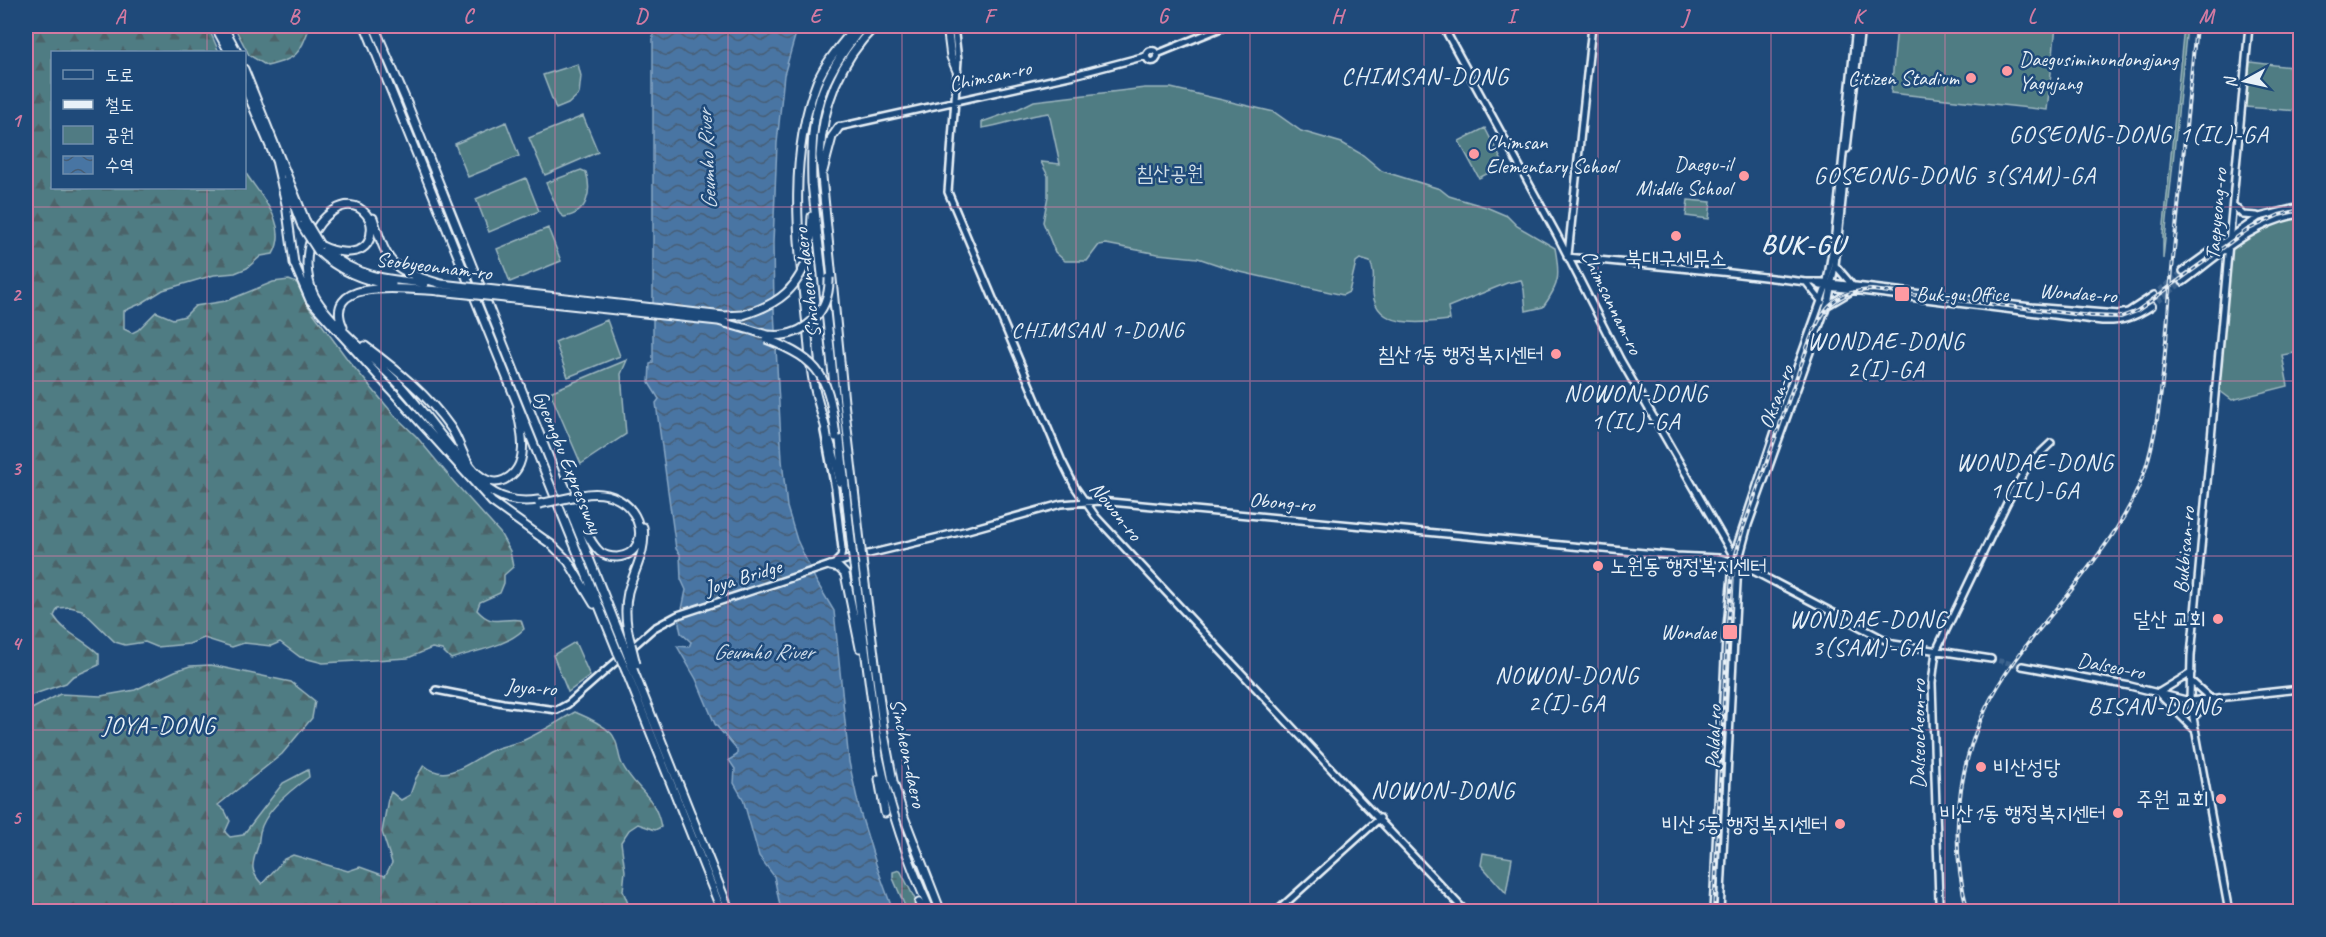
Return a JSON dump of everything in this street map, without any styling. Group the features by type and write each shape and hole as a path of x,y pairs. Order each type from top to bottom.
{"highway":[{"path":"214,26 228,51"},
{"path":"223,26 236,51"},
{"name":"Gyeongbu Expressway","path":"365,26 618,653 631,667 730,911"},
{"name":"Gyeongbu Expressway","path":"374,26 628,646 631,667 722,912"},
{"path":"812,221 806,149 810,119 820,86 856,26"},
{"path":"849,532 837,465 813,384 798,234 801,154 808,112 818,82 831,58 856,26"},
{"name":"Sincheon-daero","path":"863,26 835,64 819,98 811,143 812,183 849,532 879,756 895,820 931,912"},
{"path":"740,327 783,335 806,326 818,316 825,305 829,289 814,160 817,120 823,97 851,47 868,26"},
{"name":"Sincheon-daero","path":"875,26 852,52 829,98 821,136 822,180 862,560 884,734 893,781 904,818 941,912"},
{"path":"947,26 951,57 957,71"},
{"name":"Seobyeonnam-ro","path":"246,74 304,223"},
{"name":"Seobyeonnam-ro","path":"246,90 304,223 319,248 336,266 363,280 724,316 743,315 762,309 780,298 804,272 810,251 812,221"},
{"path":"822,180 832,136 839,127"},
{"path":"276,160 286,204 294,263 306,294 498,507 552,545 568,561 580,578 614,642"},
{"path":"814,160 825,216"},
{"path":"812,183 812,221"},
{"path":"320,311 311,298 305,280 303,260 305,246 312,228 321,216 331,207 343,202 360,204 370,212 384,250 393,264 440,288"},
{"path":"319,248 341,252 360,249 370,239 369,218 356,207 349,206 338,208 323,220 309,245 308,271 313,293 321,306 430,419 474,476 487,489 503,498 539,502"},
{"path":"440,288 368,289 354,292 345,299 340,320 347,333 399,372 449,425 474,476"},
{"name":"Seobyeonnam-ro","path":"440,288 718,321 740,327"},
{"path":"740,327 793,350 817,370 829,392 843,467"},
{"path":"464,454 477,473 490,481 504,480 515,471 520,462 523,446 512,388"},
{"path":"539,432 597,548 613,557 622,556 632,550 638,543 639,530 637,519 629,507 622,500 607,494 581,493"},
{"path":"480,488 493,498 508,504 539,502 599,489 617,493 634,507 642,524 644,543 628,594 626,609 628,646"},
{"path":"831,566 839,568 845,574 862,660 867,671"},
{"path":"879,756 879,780 885,813"},
{"path":"919,903 925,912"}],"main road":[{"name":"Nowon-ro","path":"954,26 957,71 948,192 997,311 1075,487 1096,517 1246,681 1380,818 1466,912"},
{"name":"Chimsan-ro","path":"839,127 1074,75 1146,56 1153,62 1157,54 1226,26"},
{"path":"1443,26 1568,256"},
{"name":"Chimsannam-ro","path":"1592,26 1568,256 1620,359 1735,560"},
{"name":"Oksan-ro","path":"1829,285 1856,26"},
{"name":"Oksan-ro","path":"1735,560 1824,304 1835,265 1861,26"},
{"name":"Taepyeong-ro","path":"2214,404 2249,26"},
{"path":"2234,206 2243,215 2250,217 2301,207"},
{"path":"2183,282 2230,246 2272,221 2301,214"},
{"path":"2184,271 2247,224 2265,215"},
{"name":"Wondae-ro","path":"1568,256 1816,283 2102,321 2114,322 2133,318 2152,306"},
{"path":"1806,282 1824,304 1844,294 1852,288 1835,265"},
{"name":"Wondae-ro","path":"1852,288 2118,314 2128,312 2154,295"},
{"path":"817,394 835,489 842,549 841,557 831,566"},
{"name":"Bukbisan-ro","path":"2214,404 2190,701 2229,912"},
{"name":"Dalseocheon-ro","path":"1943,912 1938,888 1932,683 1936,651 2007,503 2028,465 2051,443"},
{"name":"Obong-ro","path":"831,566 852,558 1061,504 1100,501 1735,560"},
{"path":"1713,912 1726,637 1735,560 1893,644 1991,659"},
{"name":"Paldal-ro","path":"1720,912 1735,560"},
{"name":"Joya Bridge","path":"666,621 678,615 831,566"},
{"name":"Joya-ro","path":"436,690 503,704 557,710 568,704 654,628 666,621"},
{"name":"Dalseo-ro","path":"2022,666 2190,701 2301,689"},
{"path":"2191,673 2158,693 2196,732"},
{"path":"2191,681 2211,699 2193,718"},
{"path":"1276,912 1380,818"}],"green space":[{"path":"26,26 199,26 209,29 219,51 51,51 51,189 246,189 246,173 276,222 277,243 273,254 261,256 247,268 235,273 214,275 163,290 124,311 124,329 132,333 138,330 156,312 173,319 185,316 195,306 226,301 273,282 289,280 297,283 306,303 348,360 500,533 510,551 513,567 504,575 500,593 480,602 477,610 488,619 521,620 524,629 499,644 451,659 442,650 432,648 408,658 323,663 300,657 280,642 271,646 244,643 232,647 204,638 189,644 157,647 145,642 125,645 115,642 82,610 70,607 58,608 54,616 58,622 99,654 99,665 72,677 66,683 26,697"},
{"path":"234,26 310,26 296,54 267,66 249,55"},
{"name":"Citizen Stadium","path":"1897,26 2056,26 2047,110 1891,93"},
{"path":"2184,26 2187,26 2163,259 2163,235"},
{"path":"2250,62 2300,68 2300,111 2245,107"},
{"path":"578,64 581,76 579,94 568,104 556,109 543,75"},
{"name":"침산공원","path":"1145,88 1171,88 1274,112 1301,131 1342,143 1363,155 1382,171 1440,189 1449,196 1507,216 1517,226 1555,248 1558,272 1553,292 1543,307 1526,311 1521,280 1507,283 1448,307 1450,320 1415,323 1392,319 1376,306 1372,266 1370,262 1360,259 1356,262 1349,292 1343,295 1236,271 1198,258 1158,254 1106,244 1099,245 1087,261 1065,261 1055,252 1043,222 1048,196 1048,176 1041,162 1060,164 1049,113 982,128 982,122 1034,101"},
{"path":"583,116 598,152 545,175 529,138"},
{"path":"506,122 519,156 468,177 455,144"},
{"path":"1485,128 1504,165 1479,178 1459,141"},
{"path":"581,170 586,172 588,179 586,201 578,211 564,217 560,214 546,183"},
{"path":"526,178 539,211 489,232 476,199"},
{"path":"1688,200 1711,202 1709,219 1686,216"},
{"path":"2300,214 2300,352 2282,355 2288,386 2232,400 2216,388 2230,246 2252,232"},
{"path":"548,228 561,261 510,282 497,249"},
{"path":"607,320 620,356 568,377 555,342"},
{"path":"627,360 621,374 626,434 581,464 550,392"},
{"path":"575,642 590,676 568,692 553,655"},
{"path":"211,665 291,682 315,701 312,718 282,754 218,805 225,811 230,821 225,832 230,837 243,835 283,783 308,770 309,777 280,801 263,824 253,866 262,884 284,859 293,855 348,871 360,867 385,876 392,863 382,832 391,792 401,800 410,795 424,765 433,771 450,772 495,749 529,738 575,712 589,718 611,733 627,773 650,800 658,816 661,827 655,830 638,824 629,830 621,842 625,871 623,891 631,911 26,911 26,712 60,694 101,696 135,690 190,666"},
{"path":"1483,853 1512,858 1506,893 1481,865"},
{"path":"899,870 921,911 907,911 893,878 893,872"}],"water":[{"name":"Geumho River","path":"653,26 798,26 784,75 777,143 773,243 774,310 782,460 787,507 797,540 816,581 834,611 849,762 860,812 893,911 781,911 774,876 759,856 743,799 734,783 735,769 729,760 737,755 737,750 715,724 696,679 677,646 689,647 691,642 681,633 679,624 686,590 681,579 680,554 676,549 656,403 659,399 649,383 650,364 653,363"}],"tunnel":[{"path":"2154,295 2183,271"},
{"path":"2152,306 2183,282"},
{"path":"1991,659 2022,666"}],"railway":[{"path":"1968,912 1961,881 1958,820 1967,759 1977,730 1989,702 2012,664 2081,578 2114,532 2133,499 2147,464 2157,421 2163,378 2196,26"},
{"path":"1714,912 1727,634 1733,565 1742,532 1808,345 1823,313 1830,305 1847,294 1872,290 2091,316 2121,317 2137,311 2247,230 2279,215 2300,210"}],"place":[{"name":"Daegusiminundongjang Yagujang","path":"2007,71"},
{"name":"Citizen Stadium","path":"1971,78"},
{"name":"Chimsan Elementary School","path":"1474,154"},
{"name":"Daegu-il Middle School","path":"1744,176"},
{"name":"북대구세무소","path":"1676,236"},
{"name":"Buk-gu Office","path":"1902,294"},
{"name":"침산1동 행정복지센터","path":"1556,354"},
{"name":"노원동 행정복지센터","path":"1598,566"},
{"name":"달산 교회","path":"2218,619"},
{"name":"Wondae","path":"1730,632"},
{"name":"비산성당","path":"1981,767"},
{"name":"주원 교회","path":"2221,799"},
{"name":"비산1동 행정복지센터","path":"2118,813"},
{"name":"비산5동 행정복지센터","path":"1840,824"}],"district":[{"name":"CHIMSAN-DONG","path":"1425,76"},
{"name":"GOSEONG-DONG 1(IL)-GA","path":"2139,134"},
{"name":"GOSEONG-DONG 3(SAM)-GA","path":"1955,175"},
{"name":"BUK-GU","path":"1803,244"},
{"name":"CHIMSAN 1-DONG","path":"1098,329"},
{"name":"WONDAE-DONG 2(I)-GA","path":"1886,355"},
{"name":"NOWON-DONG 1(IL)-GA","path":"1636,407"},
{"name":"WONDAE-DONG 1(IL)-GA","path":"2035,476"},
{"name":"WONDAE-DONG 3(SAM)-GA","path":"1868,633"},
{"name":"NOWON-DONG 2(I)-GA","path":"1567,689"},
{"name":"BISAN-DONG","path":"2155,706"},
{"name":"JOYA-DONG","path":"159,725"},
{"name":"NOWON-DONG","path":"1443,790"}]}
